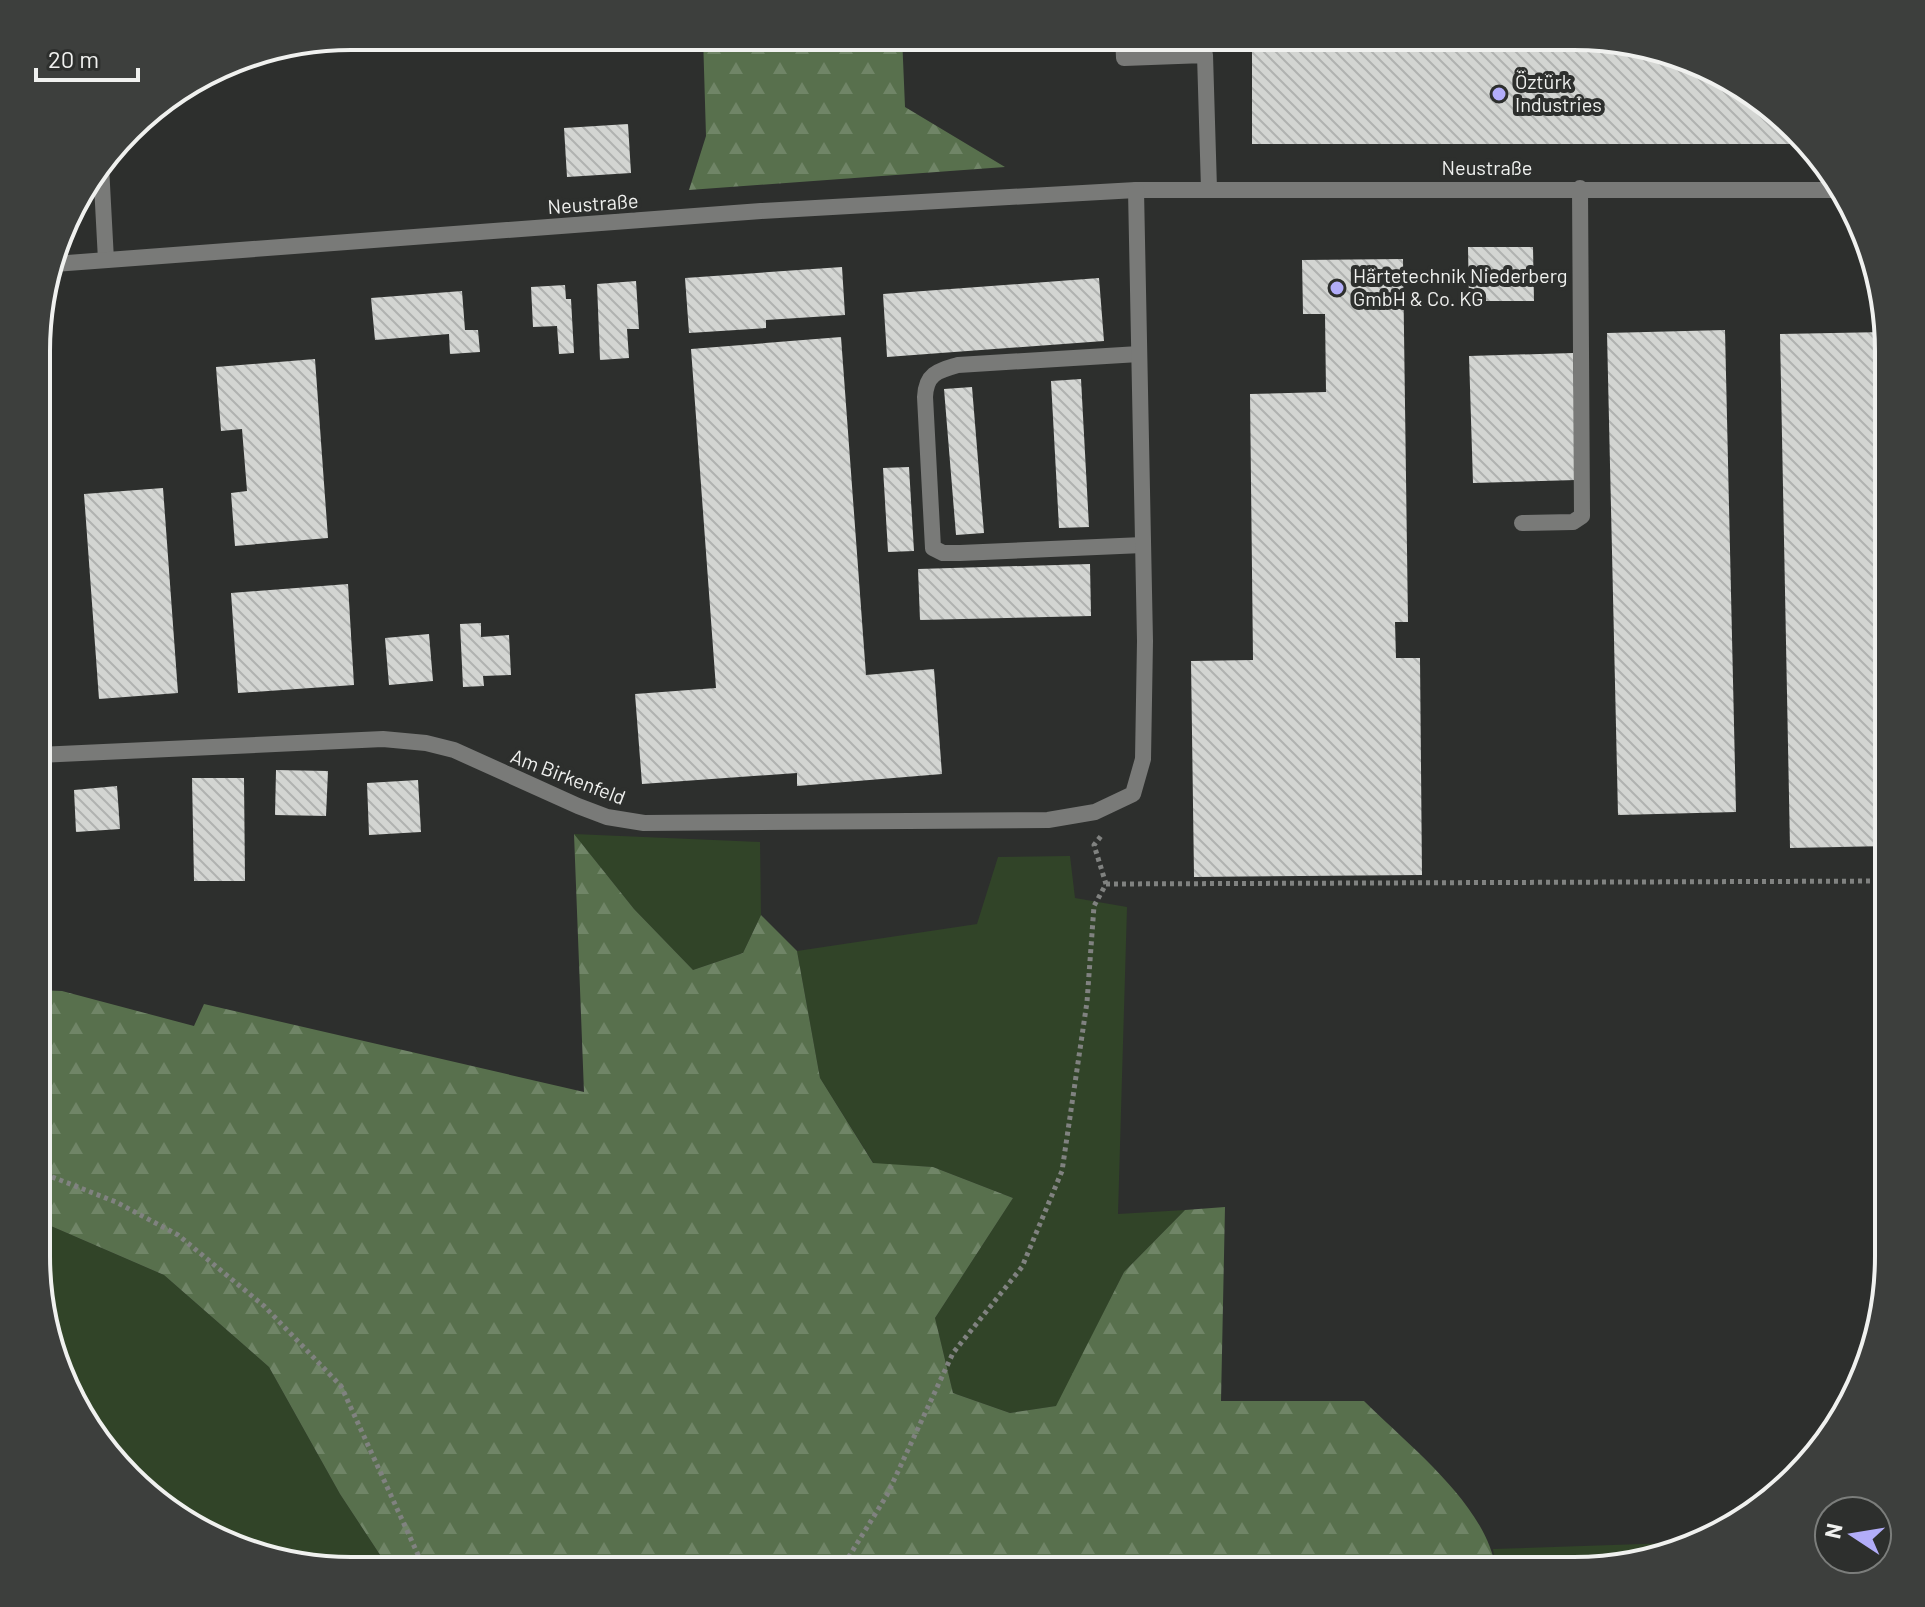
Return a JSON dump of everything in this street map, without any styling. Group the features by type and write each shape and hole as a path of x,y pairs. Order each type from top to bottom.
{"street":[{"path":"1124,50 1124,58 1205,55 1209,189"},
{"path":"102,183 106,260"},
{"path":"1522,523 1573,522 1582,516 1580,188"},
{"path":"1133,794 1143,759 1143,545 1136,190"},
{"name":"Neustraße","path":"63,263 745,212 1136,190 1828,190"},
{"path":"1139,354 958,365 934,371 926,384 925,397 933,548 960,553 1143,545"},
{"name":"Am Birkenfeld","path":"50,754 383,739 426,743 454,750 607,817 644,823 1048,820 1095,812 1133,794"}],"path":[{"path":"849,1557 887,1495 953,1353 1022,1267 1062,1171 1087,1002 1094,906 1106,884 1094,845 1133,794"},
{"path":"1106,884 1875,881"},
{"path":"50,1176 116,1202 178,1235 264,1306 341,1386 419,1557"}],"green space":[{"path":"703,50 903,50 905,107 1005,167 689,190 706,136"},
{"path":"574,834 760,842 761,915 743,953 693,970 634,909"},
{"path":"574,834 634,909 693,970 743,953 761,915 797,951 820,1078 873,1163 933,1167 1013,1198 935,1318 953,1393 1010,1413 1056,1406 1124,1272 1185,1210 1225,1207 1221,1401 1364,1401 1444,1478 1463,1501 1478,1523 1492,1557 381,1557 340,1494 269,1367 164,1275 50,1226 50,991 62,991 194,1026 204,1004 584,1092"},
{"path":"1070,856 1075,898 1127,907 1118,1214 1185,1210 1124,1272 1057,1406 1010,1413 953,1393 935,1318 1013,1198 933,1167 874,1164 820,1078 797,951 977,924 998,857"},
{"path":"50,1226 164,1275 269,1367 340,1494 381,1557 312,1554 255,1541 201,1517 168,1495 138,1469 112,1439 90,1406 66,1352 53,1295"},
{"path":"1663,1543 1613,1554 1574,1557 1494,1557 1493,1549"}],"building":[{"name":"Öztürk Industries","path":"1252,50 1574,50 1652,60 1689,73 1724,90 1757,112 1792,144 1252,144"},
{"path":"628,124 631,173 567,177 564,128"},
{"path":"1468,247 1533,247 1534,301 1469,301"},
{"path":"1403,259 1408,622 1395,622 1396,658 1420,658 1422,875 1194,877 1191,661 1253,660 1250,394 1326,392 1325,314 1303,314 1302,260"},
{"path":"842,267 845,315 766,320 766,328 689,333 685,278"},
{"path":"1099,278 1104,341 887,357 883,294"},
{"path":"636,281 639,329 627,329 629,358 600,360 597,284"},
{"path":"565,285 566,299 571,299 574,353 559,354 557,326 533,327 531,287"},
{"path":"462,291 465,330 478,330 480,352 450,354 449,334 375,340 371,298"},
{"path":"1725,330 1736,812 1618,815 1607,333"},
{"path":"1874,332 1875,846 1790,848 1780,334"},
{"path":"841,337 866,675 934,669 942,774 797,786 797,773 642,784 635,694 716,688 691,349"},
{"path":"1573,353 1576,480 1473,483 1469,356"},
{"path":"315,359 328,538 235,546 231,493 247,491 242,429 221,431 216,367"},
{"path":"1081,379 1089,527 1059,528 1051,381"},
{"path":"972,387 984,533 956,535 944,389"},
{"path":"909,467 914,551 888,552 883,468"},
{"path":"163,488 178,693 99,699 84,494"},
{"path":"1090,564 1091,616 920,620 918,569"},
{"path":"348,584 354,685 238,693 231,593"},
{"path":"481,623 481,637 509,635 511,675 483,676 484,686 463,687 460,624"},
{"path":"429,634 433,681 389,685 385,638"},
{"path":"276,770 328,771 326,816 275,815"},
{"path":"192,778 244,778 245,881 194,881"},
{"path":"418,780 421,832 369,835 367,783"},
{"path":"117,786 120,829 76,832 74,790"}],"place":[{"name":"Öztürk Industries","path":"1499,94"},
{"name":"Härtetechnik Niederberg GmbH & Co. KG","path":"1337,288"}]}
